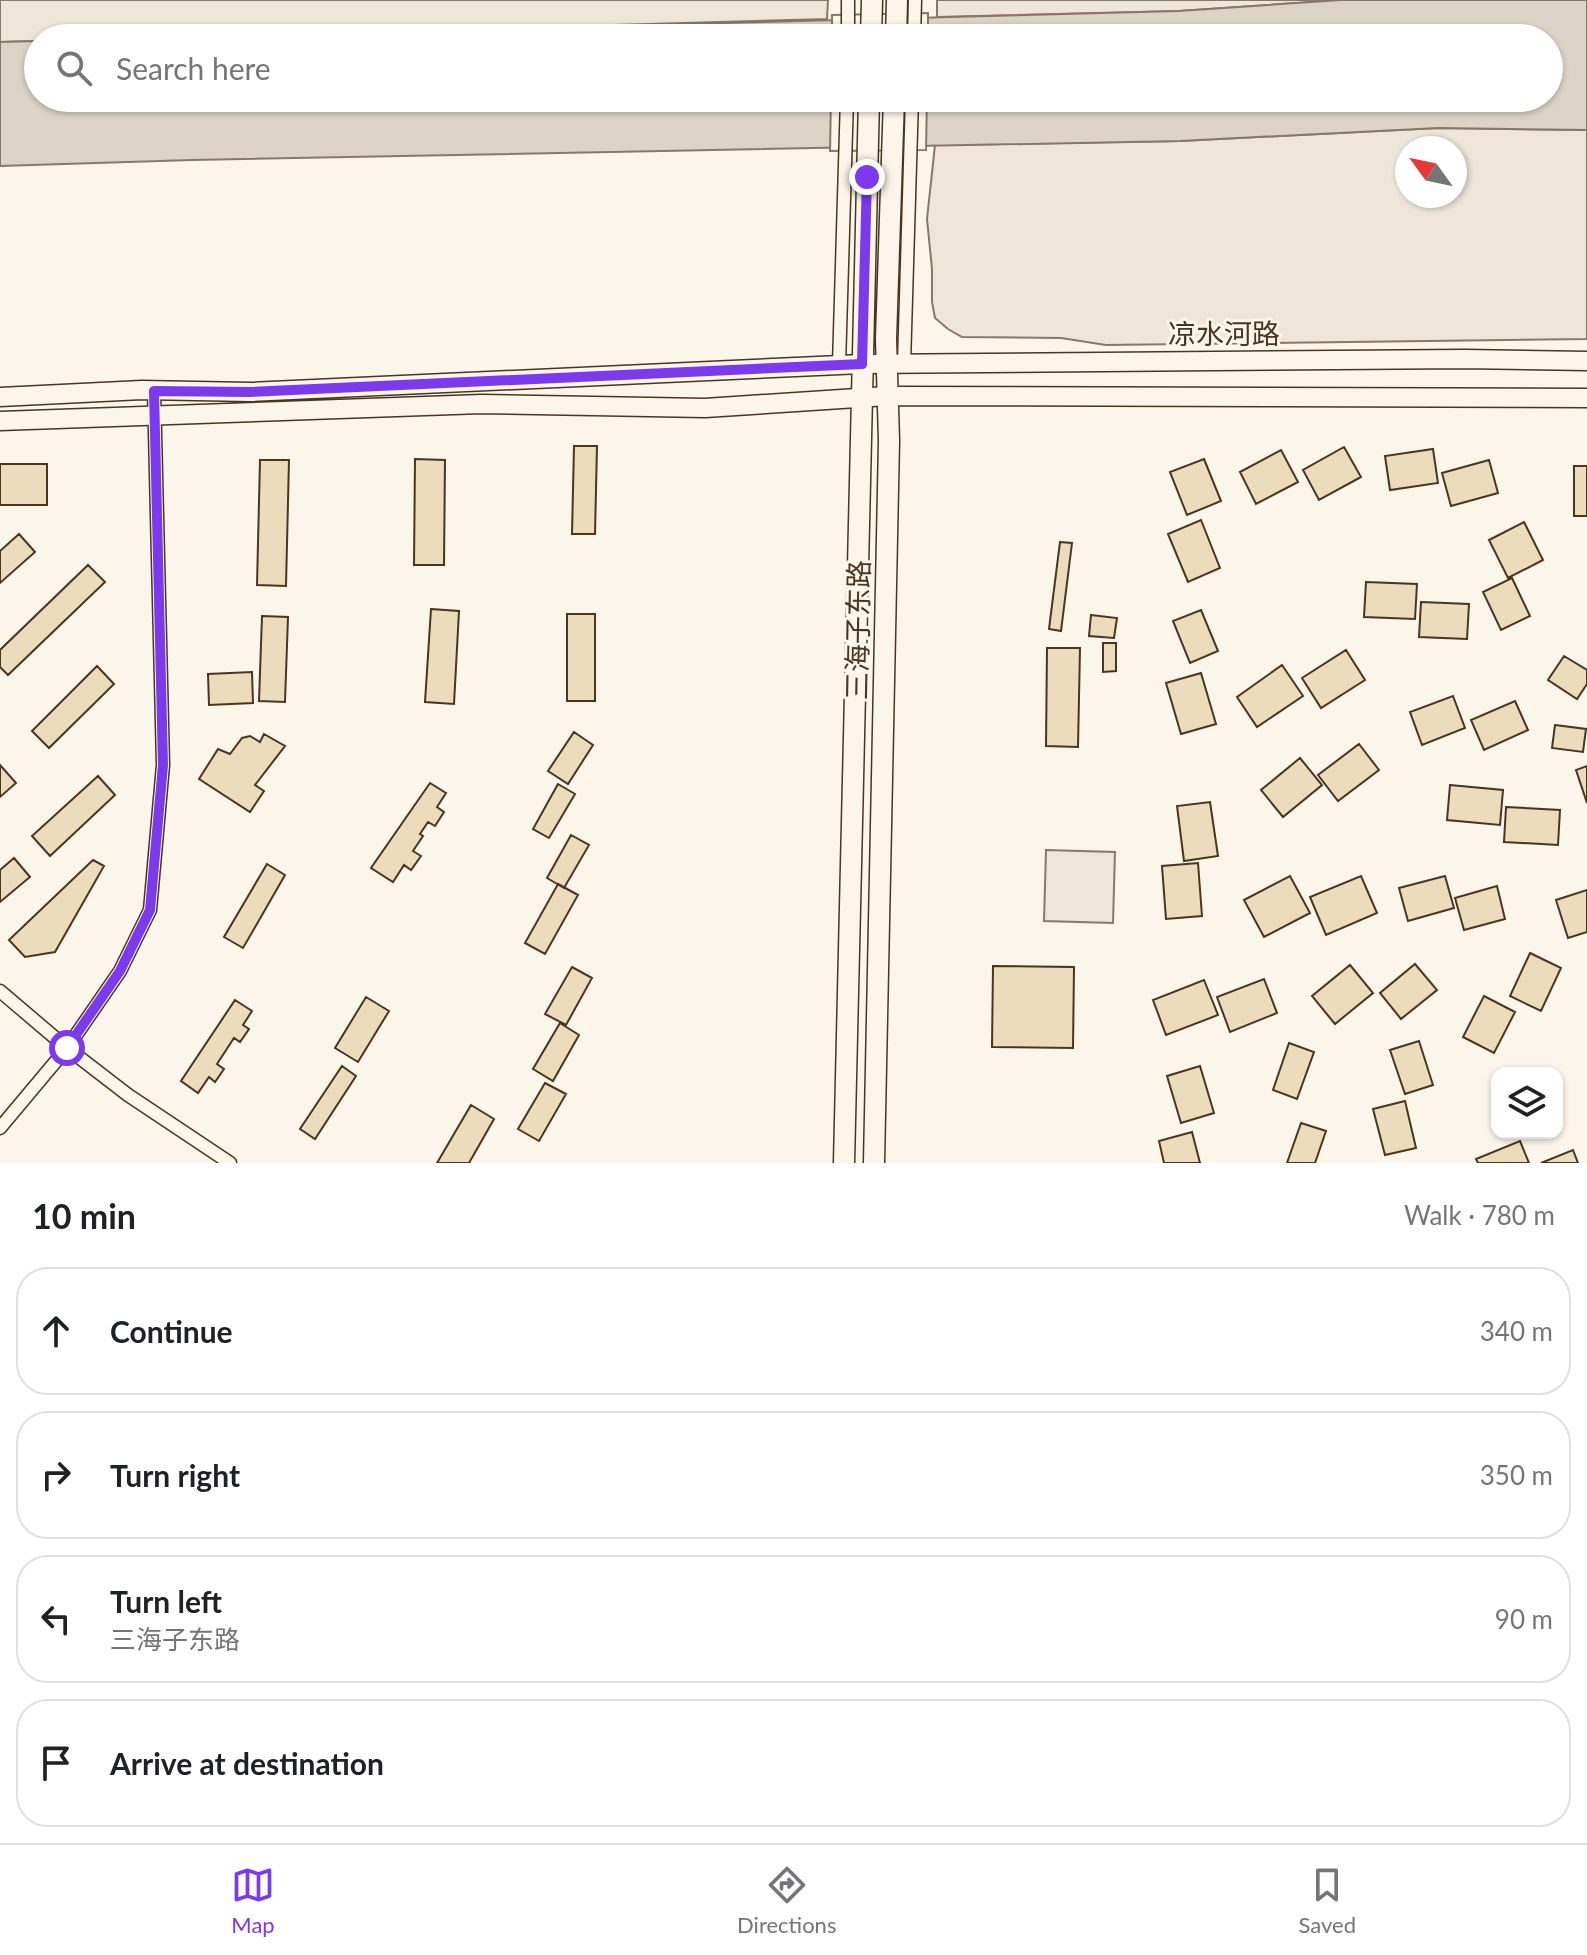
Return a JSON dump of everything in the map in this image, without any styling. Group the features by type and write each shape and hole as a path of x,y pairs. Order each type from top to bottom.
{"main road":[{"path":"871,24 872,0"},
{"path":"896,24 897,0"},
{"name":"三海子东路","path":"844,1163 863,396 853,180 868,152 869,112"},
{"name":"三海子东路","path":"874,1163 889,441 887,396 895,364 904,181 892,154 894,112"}],"street":[{"path":"848,0 848,24"},
{"path":"914,24 915,0"},
{"path":"839,365 853,180 848,112"},
{"path":"904,181 911,112"},
{"name":"凉水河路","path":"0,397 154,391 250,392 862,364 1465,359 1587,361"},
{"path":"0,1128 67,1048 120,971 150,910 163,765 154,391"},
{"path":"0,421 482,404 705,408 863,396 1587,398"},
{"path":"0,991 128,1095 230,1163"}],"shaded area":[{"path":"0,0 828,0 827,19 649,24 24,24 24,41 0,42"},
{"path":"937,0 1341,0 1179,11 937,17"},
{"path":"1341,0 1587,0 1587,130 1438,128 1180,141 0,166 0,42 24,41 24,112 1563,112 1563,24 683,24 1179,11"},
{"path":"1438,128 1587,130 1587,339 1106,345 1061,338 962,337 935,318 932,302 927,219 935,145 1180,141"},
{"path":"1046,850 1115,852 1113,923 1044,921"}],"pier":[{"path":"928,13 928,24 832,24 832,15"},
{"path":"831,112 927,112 926,150 830,151"}],"building":[{"path":"574,446 597,446 595,534 572,534"},
{"path":"1344,447 1361,477 1319,500 1303,470"},
{"path":"1433,449 1438,483 1390,490 1385,456"},
{"path":"1281,450 1298,482 1256,504 1240,472"},
{"path":"415,459 445,460 444,565 414,565"},
{"path":"1204,459 1221,501 1187,515 1170,472"},
{"path":"260,460 289,460 286,586 257,585"},
{"path":"1489,460 1498,493 1451,506 1442,473"},
{"path":"0,464 47,464 47,505 0,505"},
{"path":"1574,466 1587,466 1587,516 1574,516"},
{"path":"1201,520 1220,568 1188,582 1168,534"},
{"path":"1524,522 1543,560 1508,578 1489,540"},
{"path":"19,534 35,552 0,583 0,551"},
{"path":"1060,542 1072,543 1061,631 1049,629"},
{"path":"88,565 105,582 8,675 0,667 0,650"},
{"path":"1512,578 1530,616 1501,630 1483,592"},
{"path":"1366,582 1417,584 1415,619 1364,617"},
{"path":"1421,602 1469,604 1467,639 1419,637"},
{"path":"431,609 459,611 454,704 425,702"},
{"path":"1201,610 1218,651 1190,663 1173,621"},
{"path":"567,614 595,614 595,701 567,701"},
{"path":"1091,615 1117,618 1114,638 1089,636"},
{"path":"262,616 288,617 285,702 259,701"},
{"path":"1103,643 1116,643 1116,671 1103,672"},
{"path":"1047,648 1080,648 1078,747 1046,746"},
{"path":"1346,650 1365,680 1321,708 1302,678"},
{"path":"1564,656 1587,670 1587,684 1577,699 1548,680"},
{"path":"1282,665 1303,696 1257,727 1237,697"},
{"path":"97,666 114,684 49,748 32,731"},
{"path":"252,672 253,703 209,705 208,674"},
{"path":"1201,673 1216,724 1181,734 1166,683"},
{"path":"1453,696 1465,728 1422,745 1410,712"},
{"path":"1515,701 1528,730 1484,750 1471,720"},
{"path":"1555,725 1586,729 1583,752 1552,748"},
{"path":"574,732 593,745 568,784 548,771"},
{"path":"264,734 285,746 255,785 264,791 250,812 199,779 218,749 230,754 242,738 250,736 260,742"},
{"path":"1359,744 1379,770 1338,801 1318,775"},
{"path":"1300,758 1322,785 1283,817 1261,790"},
{"path":"0,765 16,783 0,797"},
{"path":"1587,766 1587,803 1576,770"},
{"path":"98,776 115,795 50,856 32,836"},
{"path":"430,783 446,793 437,807 444,812 435,826 428,822 420,834 423,836 413,851 421,856 411,870 404,865 393,882 371,868"},
{"path":"558,784 575,794 549,838 533,829"},
{"path":"1450,785 1503,790 1500,825 1447,820"},
{"path":"1210,802 1218,856 1184,861 1177,806"},
{"path":"1506,807 1560,810 1558,845 1504,842"},
{"path":"571,835 589,845 564,888 547,878"},
{"path":"14,858 30,877 0,902 0,870"},
{"path":"93,860 104,866 55,952 25,957 9,940"},
{"path":"1198,863 1202,916 1166,919 1162,866"},
{"path":"267,864 285,875 243,948 224,937"},
{"path":"1290,876 1310,913 1264,937 1244,900"},
{"path":"1361,876 1377,913 1326,935 1310,897"},
{"path":"1445,876 1454,908 1408,921 1399,888"},
{"path":"558,884 578,895 545,954 525,943"},
{"path":"1497,886 1505,919 1464,930 1455,898"},
{"path":"1587,890 1587,932 1568,938 1556,900"},
{"path":"1530,953 1561,968 1541,1011 1510,996"},
{"path":"1415,964 1437,990 1401,1019 1380,993"},
{"path":"1350,965 1373,993 1335,1024 1312,996"},
{"path":"993,966 1074,967 1073,1048 992,1047"},
{"path":"572,967 592,978 566,1025 545,1014"},
{"path":"1264,979 1277,1013 1230,1032 1217,997"},
{"path":"1204,980 1218,1015 1166,1035 1153,1000"},
{"path":"1484,996 1515,1012 1494,1053 1463,1037"},
{"path":"366,997 389,1011 358,1062 335,1048"},
{"path":"235,1000 252,1011 243,1025 249,1029 240,1042 234,1038 217,1064 224,1069 215,1082 209,1077 198,1093 181,1081"},
{"path":"560,1023 579,1035 553,1081 533,1069"},
{"path":"1419,1041 1433,1085 1405,1094 1390,1050"},
{"path":"1289,1043 1314,1052 1297,1099 1273,1090"},
{"path":"342,1066 356,1076 315,1139 300,1129"},
{"path":"1200,1066 1214,1113 1181,1123 1167,1076"},
{"path":"545,1083 566,1094 539,1141 518,1129"},
{"path":"1405,1101 1416,1148 1385,1155 1373,1109"},
{"path":"471,1105 494,1119 469,1163 437,1163"},
{"path":"1301,1123 1326,1131 1315,1163 1287,1163"},
{"path":"1192,1132 1200,1163 1164,1163 1159,1141"},
{"path":"1520,1141 1529,1163 1478,1163 1476,1159"},
{"path":"1573,1150 1578,1163 1541,1163"}],"route":[{"path":"67,1048 120,971 150,910 163,765 154,391 250,392 862,364 867,177"}]}
